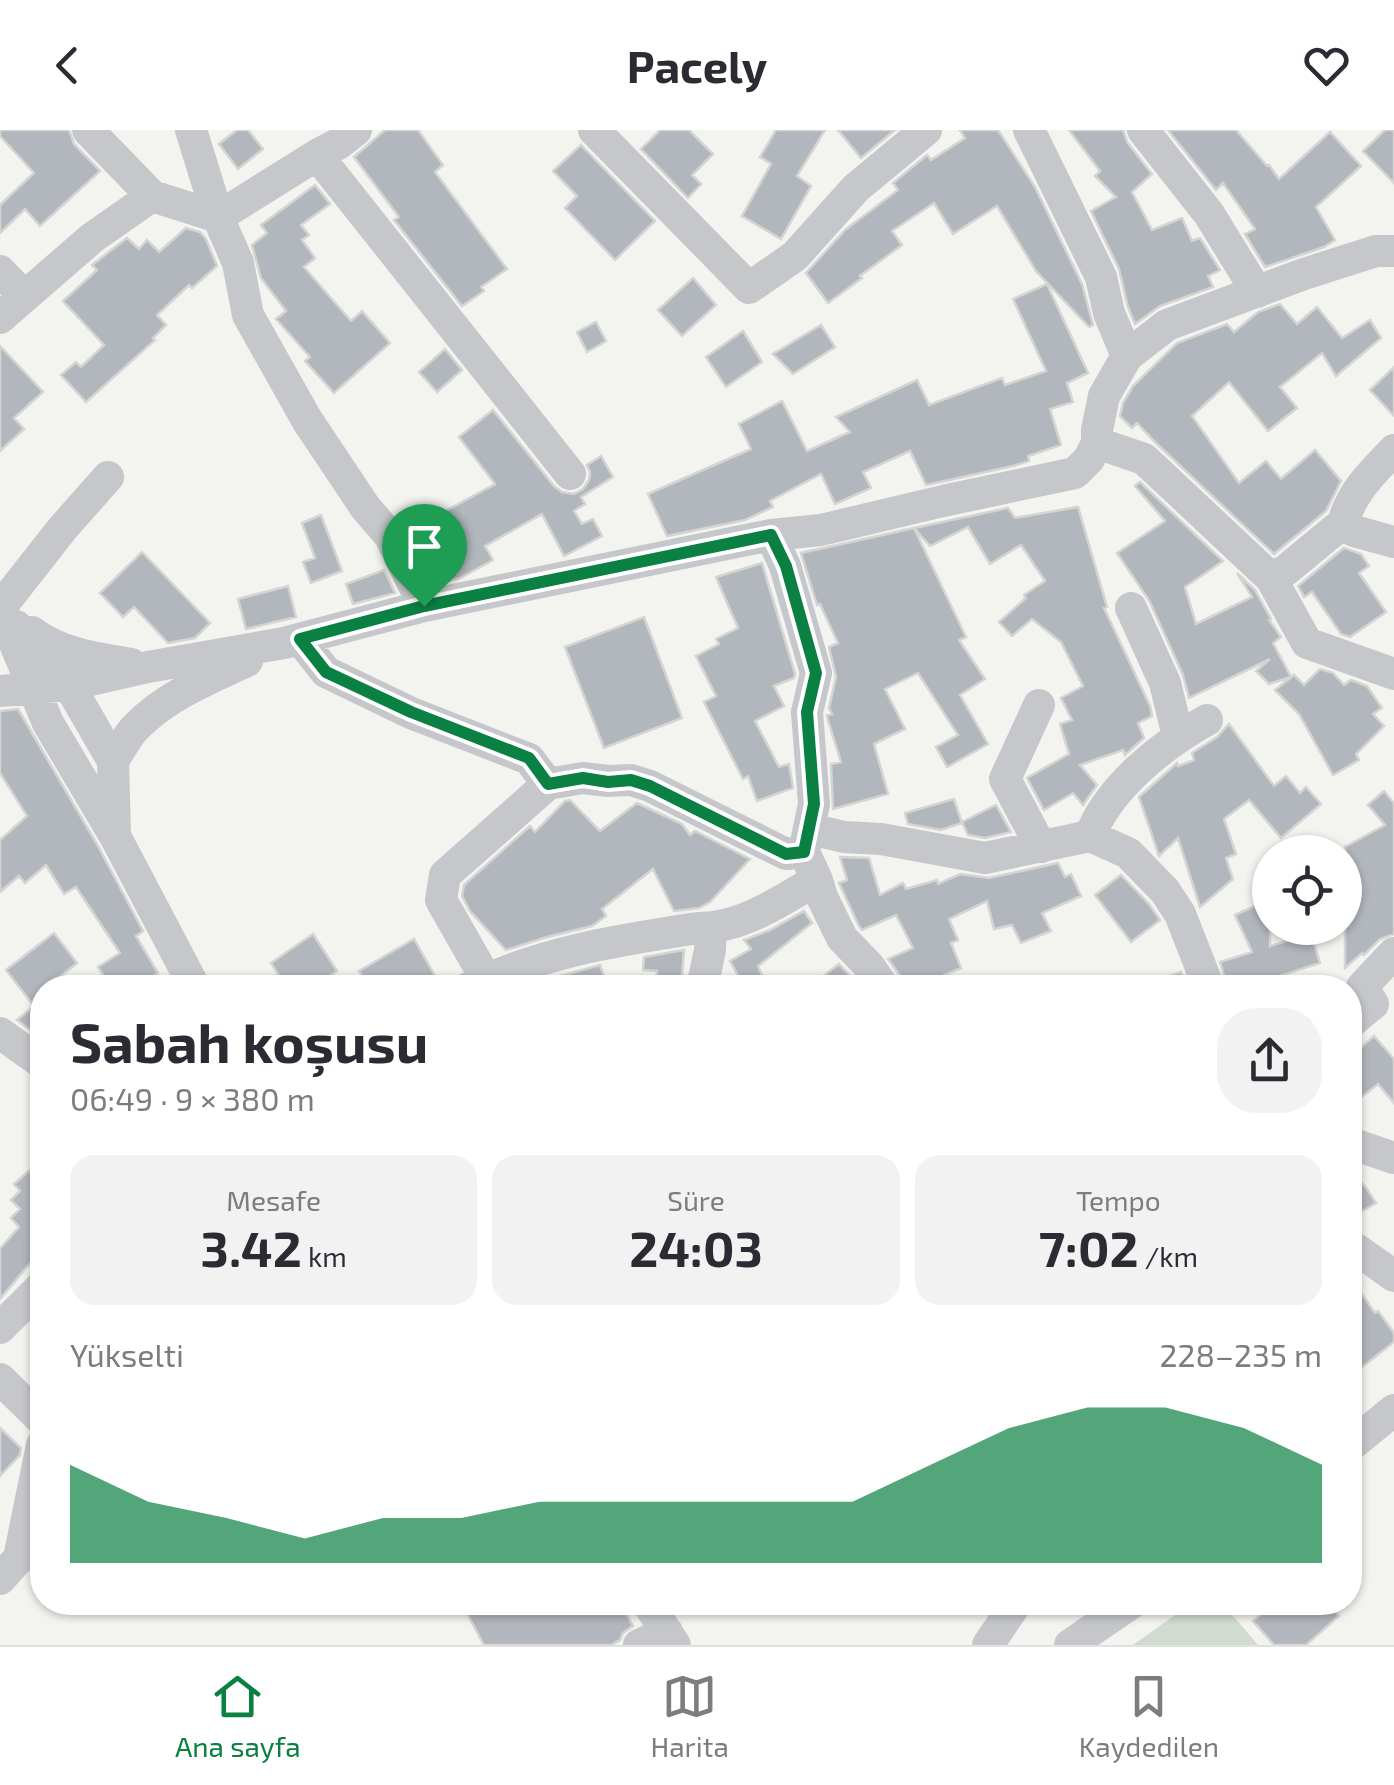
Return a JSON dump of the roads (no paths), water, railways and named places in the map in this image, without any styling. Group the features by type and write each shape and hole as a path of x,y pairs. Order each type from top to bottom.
{"street":[{"path":"88,130 152,196 218,217"},
{"path":"191,130 218,217 238,263 248,315 307,420 365,507 390,536 424,606"},
{"path":"218,217 356,130"},
{"path":"594,130 749,288 795,256 856,188 926,130"},
{"path":"1029,130 1101,276 1108,313 1128,356"},
{"path":"1143,130 1209,214 1257,292"},
{"path":"317,154 570,474"},
{"path":"0,271 12,307 92,238 152,196"},
{"path":"16,689 69,685 292,641 424,606 771,535 821,530 1075,474 1090,459 1097,443 1104,396 1128,356 1167,325 1304,274 1376,252 1394,252"},
{"path":"1097,443 1144,459 1271,578 1308,643 1394,674"},
{"path":"1271,578 1343,523 1359,486 1394,450"},
{"path":"108,476 0,608 16,689 48,723 115,836 189,975"},
{"path":"1343,523 1354,531 1394,542"},
{"path":"771,535 786,566 816,673 807,712 814,804 810,853 822,897 842,938 875,975"},
{"path":"0,608 57,648 148,667"},
{"path":"0,608 69,685 114,761 115,836"},
{"path":"1090,836 1097,818 1123,785 1193,728 1165,684 1131,608"},
{"path":"114,761 134,728 186,690 292,641"},
{"path":"292,641 326,672 411,712 529,758 548,784"},
{"path":"1039,705 1005,779 1041,847"},
{"path":"474,975 441,900 445,875 548,784 583,778 631,780 650,786 786,854 810,853 844,837 881,839 984,858 1090,836 1128,853 1165,891 1180,914 1204,975"},
{"path":"497,975 604,943 711,928 754,916 810,853"},
{"path":"705,975 711,928"},
{"path":"1372,1012 1362,986 1394,954"},
{"path":"0,1032 30,1055"},
{"path":"1362,1147 1394,1158"},
{"path":"1362,1254 1394,1276"},
{"path":"0,1328 30,1298"},
{"path":"0,1379 30,1408"},
{"path":"1362,1436 1394,1410"},
{"path":"0,1578 19,1558 30,1504"},
{"path":"651,1615 660,1641"},
{"path":"988,1645 1008,1615"},
{"path":"1070,1645 1115,1615"}]}
